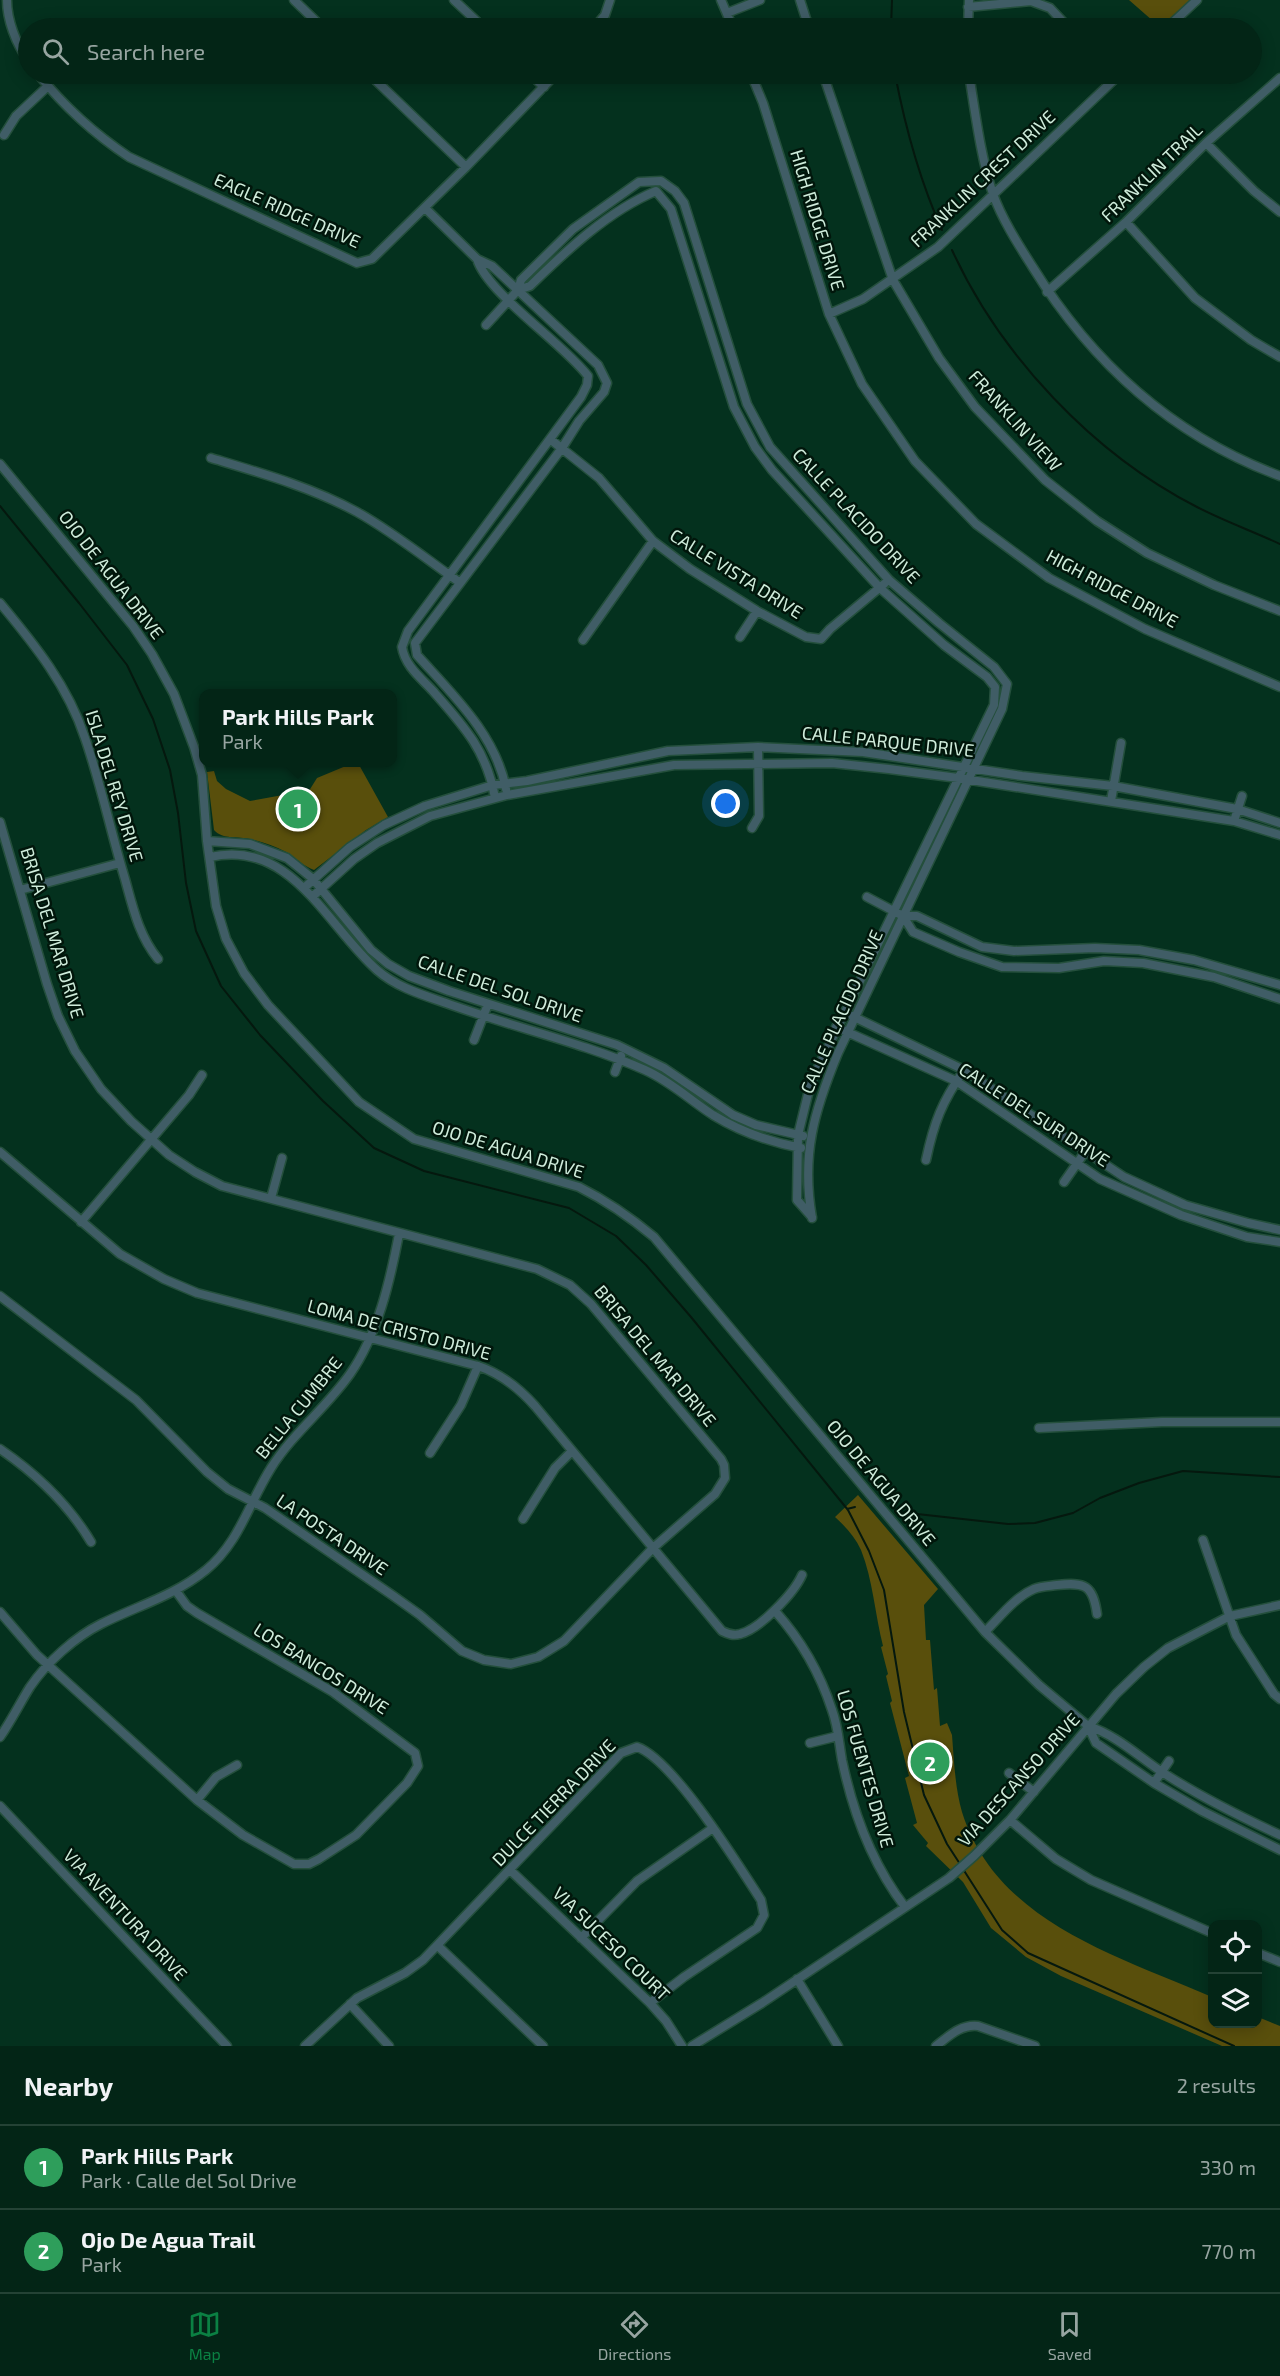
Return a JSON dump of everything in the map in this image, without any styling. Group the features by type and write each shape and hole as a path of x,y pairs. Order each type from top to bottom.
{"street":[{"path":"7,0 3,12 18,46"},
{"path":"294,0 313,18"},
{"path":"454,0 473,18"},
{"path":"602,18 610,0"},
{"path":"722,0 729,18"},
{"path":"727,13 760,0"},
{"path":"800,0 806,18"},
{"path":"1178,18 1197,0"},
{"path":"968,18 969,3 1031,1 1050,8 1059,18"},
{"name":"FRANKLIN TRAIL","path":"1047,292 1126,222 1206,143 1280,78"},
{"path":"379,84 466,167"},
{"path":"541,84 544,87"},
{"name":"EAGLE RIDGE DRIVE","path":"48,86 108,143 129,157 357,263 372,259 547,84"},
{"name":"HIGH RIDGE DRIVE","path":"755,84 829,314 862,384 915,461 976,524 1048,578 1145,629 1280,687"},
{"name":"FRANKLIN VIEW","path":"826,84 893,280 939,358 975,407 1045,480 1097,521 1147,553 1214,585 1280,611"},
{"path":"971,84 993,194 1021,249 1047,292 1078,334 1125,382 1167,415 1207,442 1248,464 1280,476"},
{"name":"FRANKLIN CREST DRIVE","path":"829,314 863,299 938,247 1109,84"},
{"path":"4,135 16,116 48,86"},
{"path":"1206,143 1254,191 1280,212"},
{"path":"518,290 530,286 582,239 642,197 656,191 662,181"},
{"path":"486,325 518,290 521,280 573,229 639,182 662,181"},
{"name":"CALLE PLACIDO DRIVE","path":"656,191 671,209 734,407 755,447 772,470 880,588 944,645 987,677 995,687 994,705 964,766 963,779 941,836 820,1095 809,1149 807,1190 812,1218 797,1200 798,1135 811,1082 931,833 963,779 974,768 1002,709 1007,684 994,666 889,580 770,447 747,404 684,203 662,181"},
{"path":"425,208 477,259 492,266 598,365 607,383 604,392 579,421 562,448 508,516 418,637 414,646 417,655 468,712 492,747 507,795"},
{"path":"1126,222 1195,298 1251,340 1280,357"},
{"path":"573,229 582,239"},
{"path":"477,259 481,271 509,300 575,359 588,376 581,397 408,631 402,647 407,663 458,720 483,757 495,798"},
{"path":"702,308 716,302"},
{"path":"588,381 604,376"},
{"path":"734,407 747,404"},
{"name":"CALLE VISTA DRIVE","path":"550,439 599,478 653,541 690,569 757,611 806,637 821,639 889,580"},
{"path":"211,458 326,496 387,530 459,582"},
{"name":"OJO DE AGUA DRIVE","path":"0,464 133,626 168,681 185,720 199,766"},
{"path":"799,499 808,491"},
{"path":"499,509 508,516"},
{"path":"583,640 653,541"},
{"name":"ISLA DEL REY DRIVE","path":"0,603 38,648 72,706 86,741 142,936 158,959"},
{"path":"740,637 757,611"},
{"path":"402,647 414,646"},
{"path":"995,687 1007,684"},
{"path":"458,720 468,712"},
{"path":"1111,801 1121,742"},
{"path":"752,828 759,816 758,747"},
{"name":"CALLE PARQUE DRIVE","path":"304,888 350,847 396,819 425,806 493,785 668,751 758,747 862,752 1022,776 1113,786 1237,809 1280,823"},
{"path":"860,766 862,752"},
{"path":"625,759 627,774"},
{"name":"CALLE PARQUE DRIVE","path":"312,897 354,859 377,843 430,816 507,795 674,765 832,763 860,766 963,779 1233,821 1280,835"},
{"name":"OJO DE AGUA DRIVE","path":"199,767 216,906 225,939 244,973 268,1005 359,1102 414,1139 579,1187 613,1205 654,1237 985,1632 1039,1685 1088,1726 1096,1743 1154,1783 1202,1811 1280,1850"},
{"path":"1020,788 1022,776"},
{"path":"1233,821 1242,796"},
{"path":"425,806 430,816"},
{"name":"BRISA DEL MAR DRIVE","path":"0,822 47,984 75,1051 107,1096 169,1155 213,1182 233,1189 537,1269 577,1290 591,1304 721,1459 726,1473 720,1488 653,1548"},
{"path":"931,833 941,836"},
{"path":"370,834 377,843"},
{"name":"CALLE DEL SOL DRIVE","path":"207,841 238,842 265,848 287,858 313,879 371,950 388,964 409,976 624,1048 664,1068 733,1115 756,1125 810,1137"},
{"name":"CALLE DEL SOL DRIVE","path":"210,857 223,854 236,855 276,866 304,888 378,971 396,983 484,1016 647,1070 742,1132 774,1143 809,1149"},
{"path":"20,890 120,863"},
{"path":"867,897 903,916 917,916 982,947 1014,951 1095,948 1139,950 1218,967 1280,985"},
{"path":"903,916 913,932 1002,967 1054,968 1104,962 1143,963 1214,976 1280,999"},
{"path":"342,933 350,925"},
{"path":"1053,950 1054,968"},
{"path":"1214,976 1218,967"},
{"path":"474,1040 488,1004"},
{"name":"CALLE DEL SUR DRIVE","path":"843,1012 964,1070 1124,1177 1185,1205 1248,1224 1280,1230"},
{"name":"CALLE DEL SUR DRIVE","path":"836,1027 956,1081 1100,1179 1181,1215 1247,1237 1280,1242"},
{"path":"615,1072 624,1048"},
{"path":"926,1160 933,1126 964,1070"},
{"path":"81,1222 189,1095 202,1075"},
{"path":"693,1101 699,1093"},
{"name":"LOMA DE CRISTO DRIVE","path":"0,1152 120,1254 197,1293 478,1366 502,1377 517,1387 722,1631 733,1635 743,1634 775,1611 797,1587 802,1575"},
{"path":"1064,1182 1085,1152"},
{"path":"271,1198 282,1158"},
{"path":"1181,1215 1185,1205"},
{"name":"BELLA CUMBRE","path":"0,1737 30,1687 48,1665 72,1644 101,1624 176,1591 208,1568 230,1545 282,1451 351,1373 370,1338 387,1285 399,1234"},
{"name":"LA POSTA DRIVE","path":"0,1296 136,1400 214,1478 228,1489 265,1508 420,1615 462,1651 484,1660 498,1663 527,1661 550,1652 564,1641 653,1548"},
{"path":"430,1453 461,1405 478,1366"},
{"path":"1039,1428 1162,1422 1280,1422"},
{"path":"0,1449 31,1473 64,1506 91,1542"},
{"path":"523,1519 555,1468 572,1451"},
{"path":"1203,1540 1236,1635 1274,1694 1280,1698"},
{"path":"985,1632 1020,1598 1035,1588 1071,1583 1082,1585 1088,1588 1095,1598 1097,1614"},
{"name":"LOS BANCOS DRIVE","path":"0,1612 48,1665 197,1800 243,1835 277,1855 294,1864 309,1864 342,1845 368,1825 407,1784 416,1772 418,1760 408,1747 356,1707 301,1671 197,1613 187,1606 176,1591"},
{"name":"VIA DESCANSO DRIVE","path":"692,2046 905,1907 968,1862 1010,1820 1116,1694 1168,1648 1230,1616 1280,1605"},
{"name":"LOS FUENTES DRIVE","path":"775,1611 790,1628 819,1674 833,1712 854,1805 870,1851 886,1882 905,1907"},
{"path":"1088,1726 1103,1731 1161,1772 1211,1803 1276,1834 1268,1845"},
{"path":"810,1743 838,1736"},
{"name":"DULCE TIERRA DRIVE","path":"304,2046 350,2004 376,1987 405,1973 423,1960 621,1753 632,1748 642,1749 649,1753 694,1802 761,1900 764,1915 757,1928 650,2003"},
{"path":"1154,1783 1168,1761"},
{"path":"197,1800 216,1777 237,1765"},
{"path":"1010,1773 1034,1792"},
{"name":"VIA AVENTURA DRIVE","path":"0,1806 227,2046"},
{"path":"1010,1820 1056,1859 1091,1880 1208,1931"},
{"path":"581,1938 637,1881 713,1828"},
{"name":"VIA SUCESO COURT","path":"510,1870 650,2003 666,2021 682,2046"},
{"path":"438,1946 543,2046"},
{"path":"1262,1955 1280,1962"},
{"path":"797,1979 838,2046"},
{"path":"350,2004 389,2046"},
{"path":"936,2046 959,2029 970,2025 1035,2046"}],"shaded area":[{"path":"1129,0 1190,0 1171,18 1150,18"},
{"path":"343,767 360,767 388,817 366,830 314,870 273,846 250,839 226,836 214,830 207,772 214,771 217,781 226,789 250,801 294,793 302,796 307,794 317,778"},
{"path":"858,1495 938,1589 924,1605 926,1640 930,1640 934,1690 937,1688 940,1726 947,1723 952,1735 956,1784 962,1812 979,1850 1002,1882 1031,1908 1064,1930 1138,1966 1208,1995 1208,2028 1262,2028 1262,2019 1280,2026 1280,2046 1222,2046 1061,1976 1026,1957 991,1928 963,1882 926,1846 928,1843 913,1825 917,1823 905,1778 909,1776 890,1703 892,1701 886,1676 888,1674 868,1573 856,1541 835,1517"}],"waterway":[{"path":"891,18 892,0"},
{"path":"897,84 914,153 942,230"},
{"path":"952,250 972,289 996,327 1023,363 1086,430 1159,485 1207,512 1280,544"},
{"path":"0,506 127,665 153,719 170,770 178,813 186,883 196,931 221,986 260,1035 323,1101 374,1148 424,1171 569,1208 616,1236 646,1265 691,1317 848,1510 869,1551 884,1590 904,1712 924,1795 947,1844 960,1864"},
{"path":"899,1512 1008,1524 1035,1523 1073,1513 1100,1498 1139,1483 1183,1471 1280,1477"},
{"path":"847,1509 855,1507"},
{"path":"963,1869 1002,1930 1028,1953 1234,2046"}],"place":[{"name":"Park Hills Park","path":"298,809"},
{"name":"Ojo De Agua Trail","path":"930,1762"}]}
